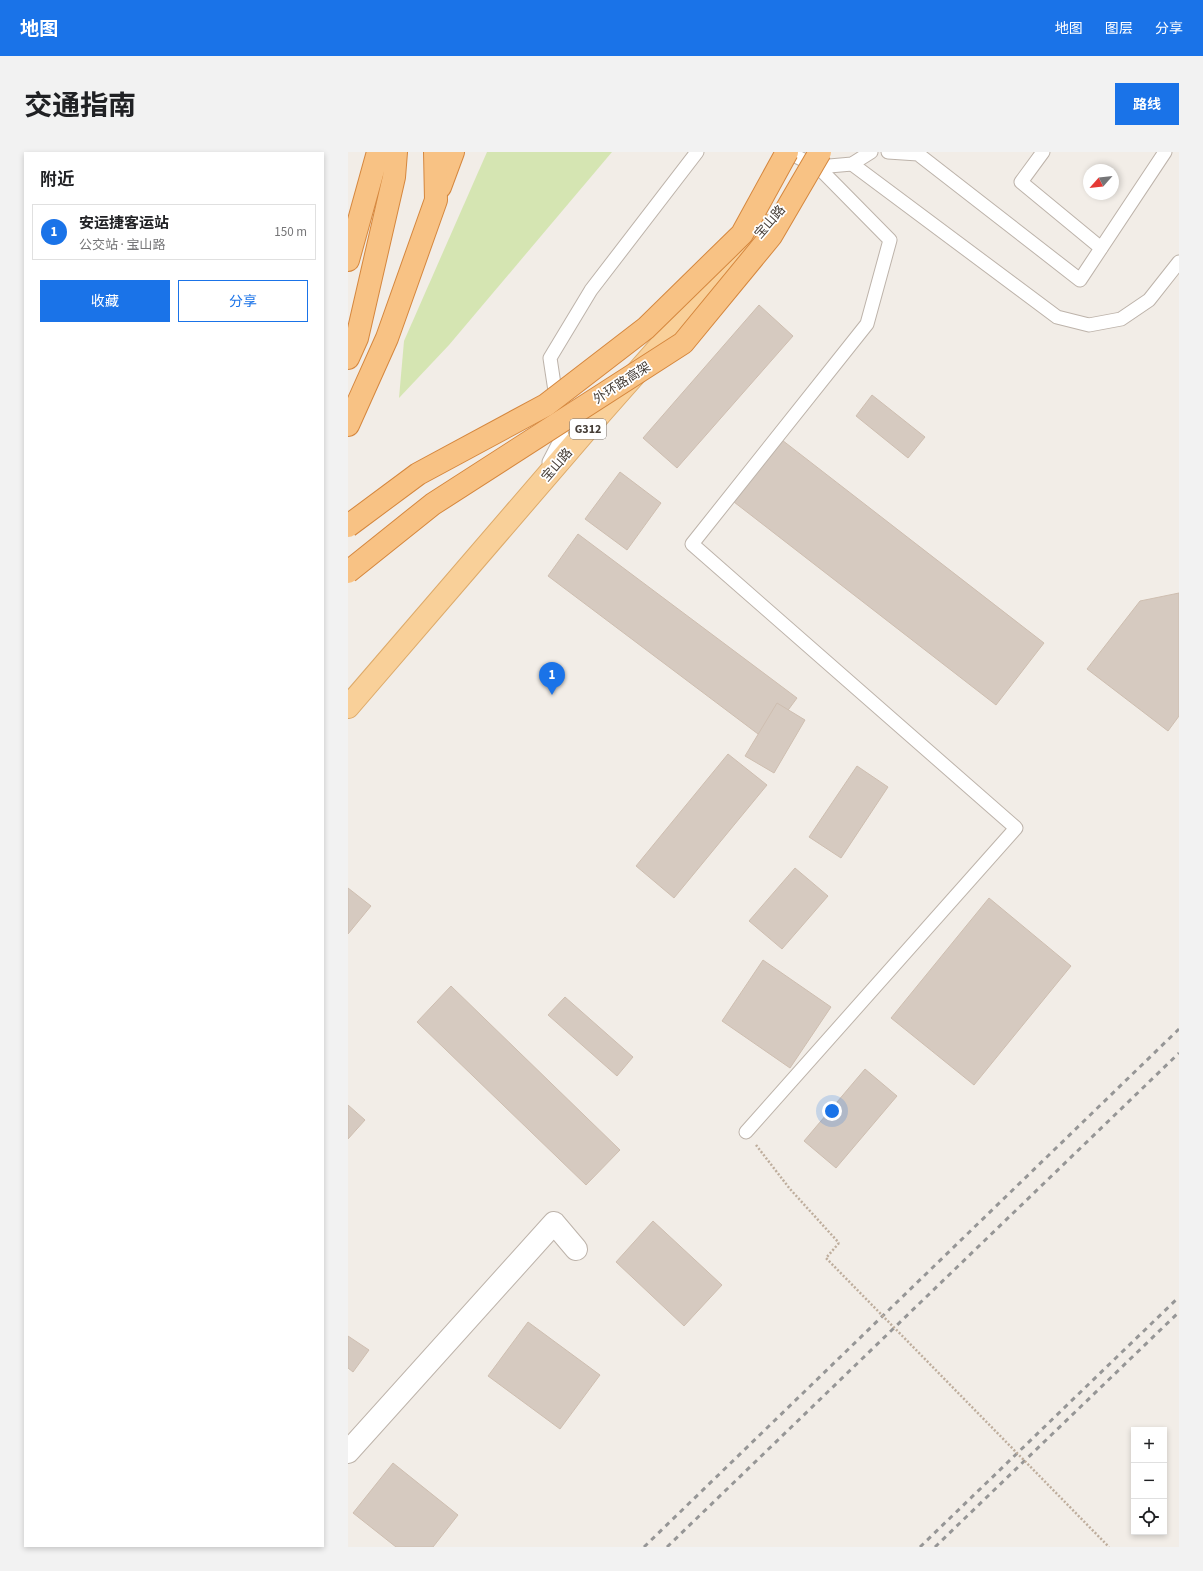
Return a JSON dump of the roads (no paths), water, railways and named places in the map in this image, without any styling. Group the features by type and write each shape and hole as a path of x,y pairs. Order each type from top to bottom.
{"highway":[{"path":"348,358 357,338 383,175 378,152"},
{"path":"348,260 383,175 396,152"},
{"path":"435,152 436,200"},
{"path":"348,425 387,338 453,152"},
{"name":"外环路高架","path":"348,526 418,474 546,405 646,328 742,234 787,152"},
{"name":"外环路高架","path":"348,572 433,504 684,343 772,236 823,157"}],"main road":[{"name":"宝山路","path":"348,707 823,157"}],"street":[{"path":"348,1452 554,1222 576,1249"}],"lane":[{"path":"533,492 562,437 550,358 591,290 697,152"},
{"path":"787,152 823,157 852,164 1057,317 1089,326 1121,319 1149,300 1179,262"},
{"path":"852,164 871,152"},
{"path":"888,152 918,154 1080,280 1165,152"},
{"path":"1043,152 1022,182 1101,248"},
{"path":"746,1132 1016,828 692,544 867,324 890,240 823,157"}],"railway":[{"path":"644,1547 1179,1029"},
{"path":"667,1547 1179,1053"},
{"path":"920,1547 1179,1297"},
{"path":"935,1547 1179,1312"}],"place":[{"name":"安运捷客运站","path":"552,695"}]}
